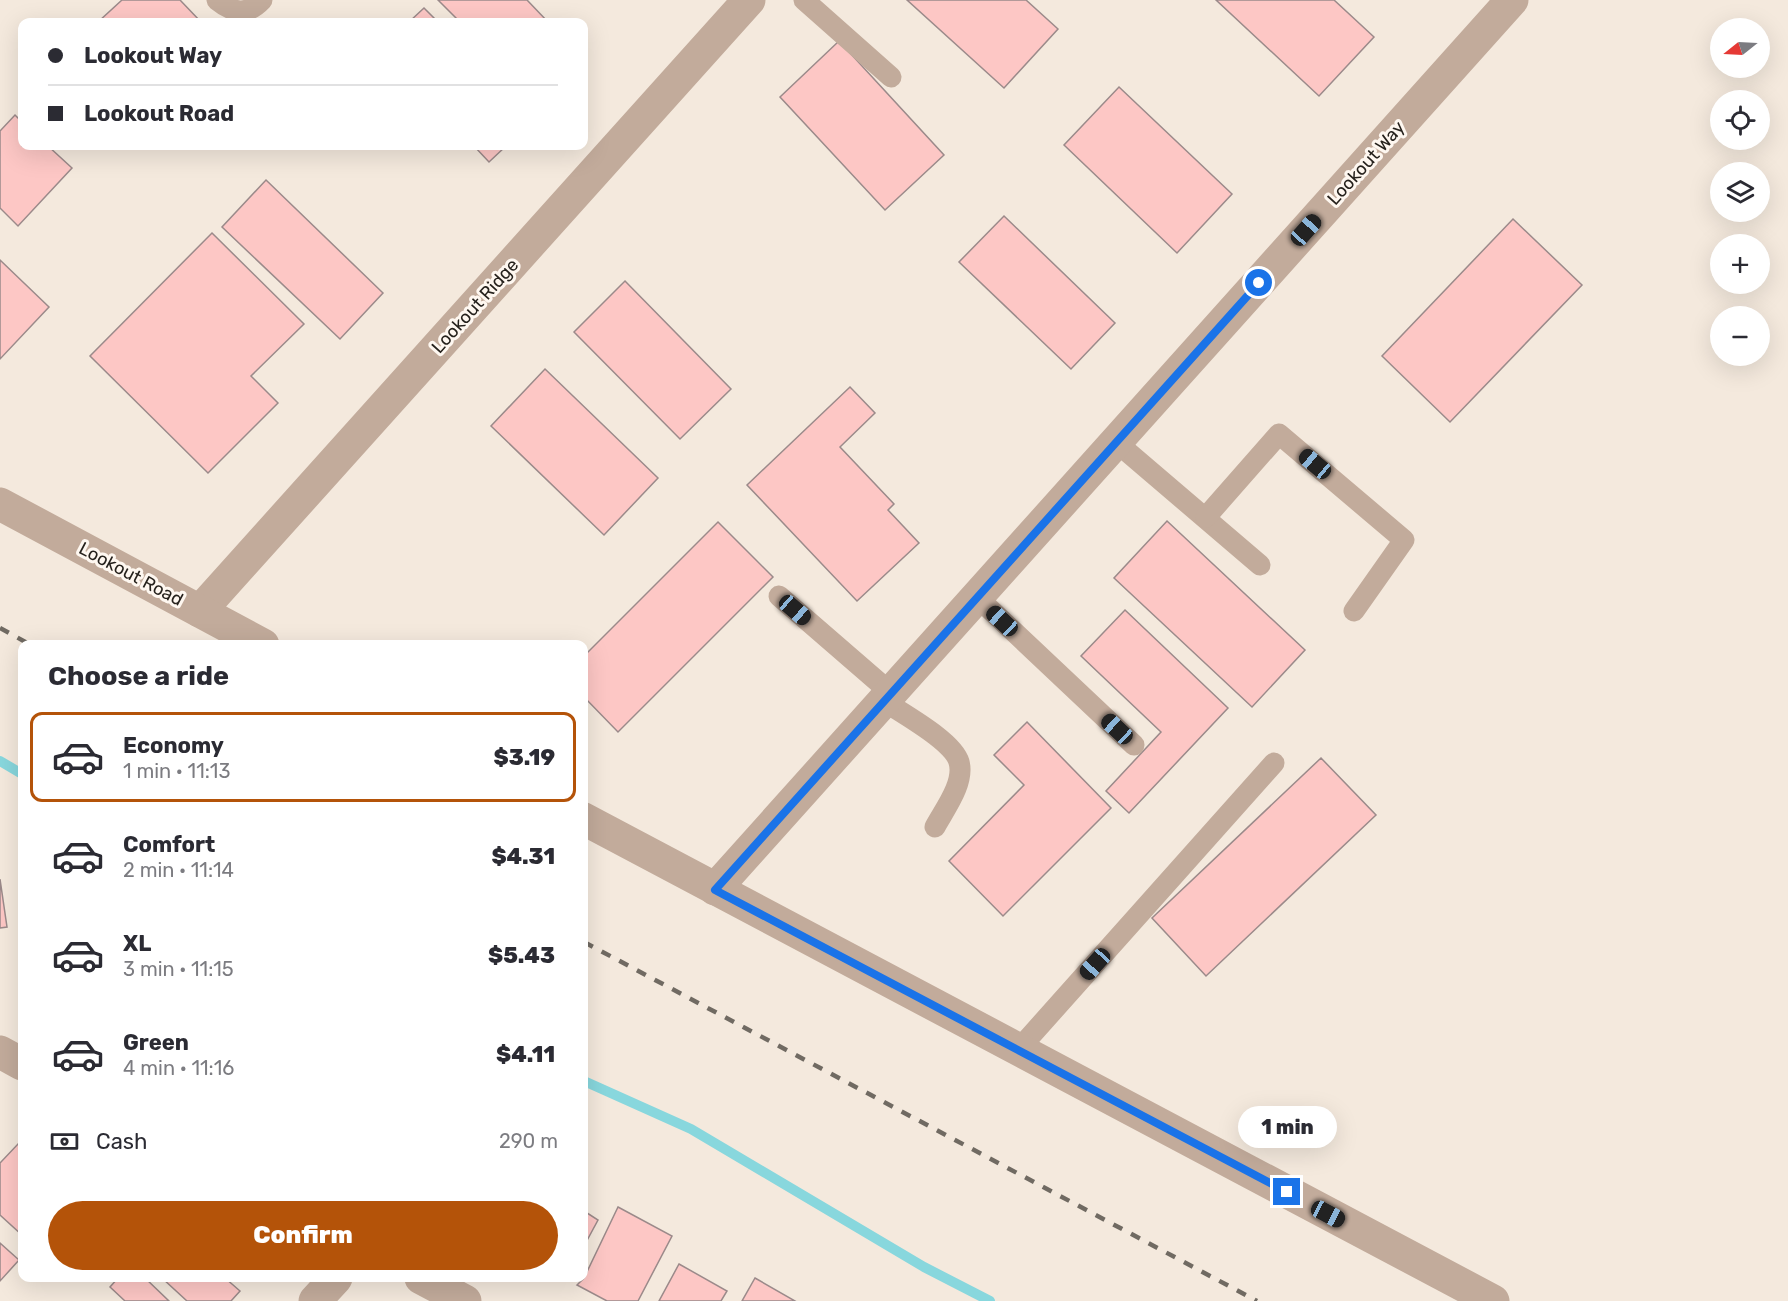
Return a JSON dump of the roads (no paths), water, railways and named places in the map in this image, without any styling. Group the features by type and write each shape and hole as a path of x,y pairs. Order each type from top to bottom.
{"street":[{"name":"Lookout Ridge","path":"200,611 749,0"},
{"name":"Lookout Way","path":"715,890 1512,0"},
{"name":"Lookout Road","path":"0,504 253,640"},
{"path":"588,821 1493,1301"},
{"path":"0,1052 18,1062"},
{"path":"315,1301 332,1282"},
{"path":"429,1282 465,1301"}],"lane":[{"path":"217,0 231,11 243,12 255,8 262,0"},
{"path":"804,0 891,76"},
{"path":"1206,517 1279,434 1404,540 1354,611"},
{"path":"1116,442 1260,565"},
{"path":"779,596 887,697 952,749 960,764 956,787 935,827"},
{"path":"977,597 1134,746"},
{"path":"1018,1050 1274,763"}],"waterway":[{"path":"0,761 18,772"},
{"path":"588,1083 691,1129 924,1267 990,1301"}],"railway":[{"path":"0,628 22,640"},
{"path":"588,944 1257,1301"}]}
